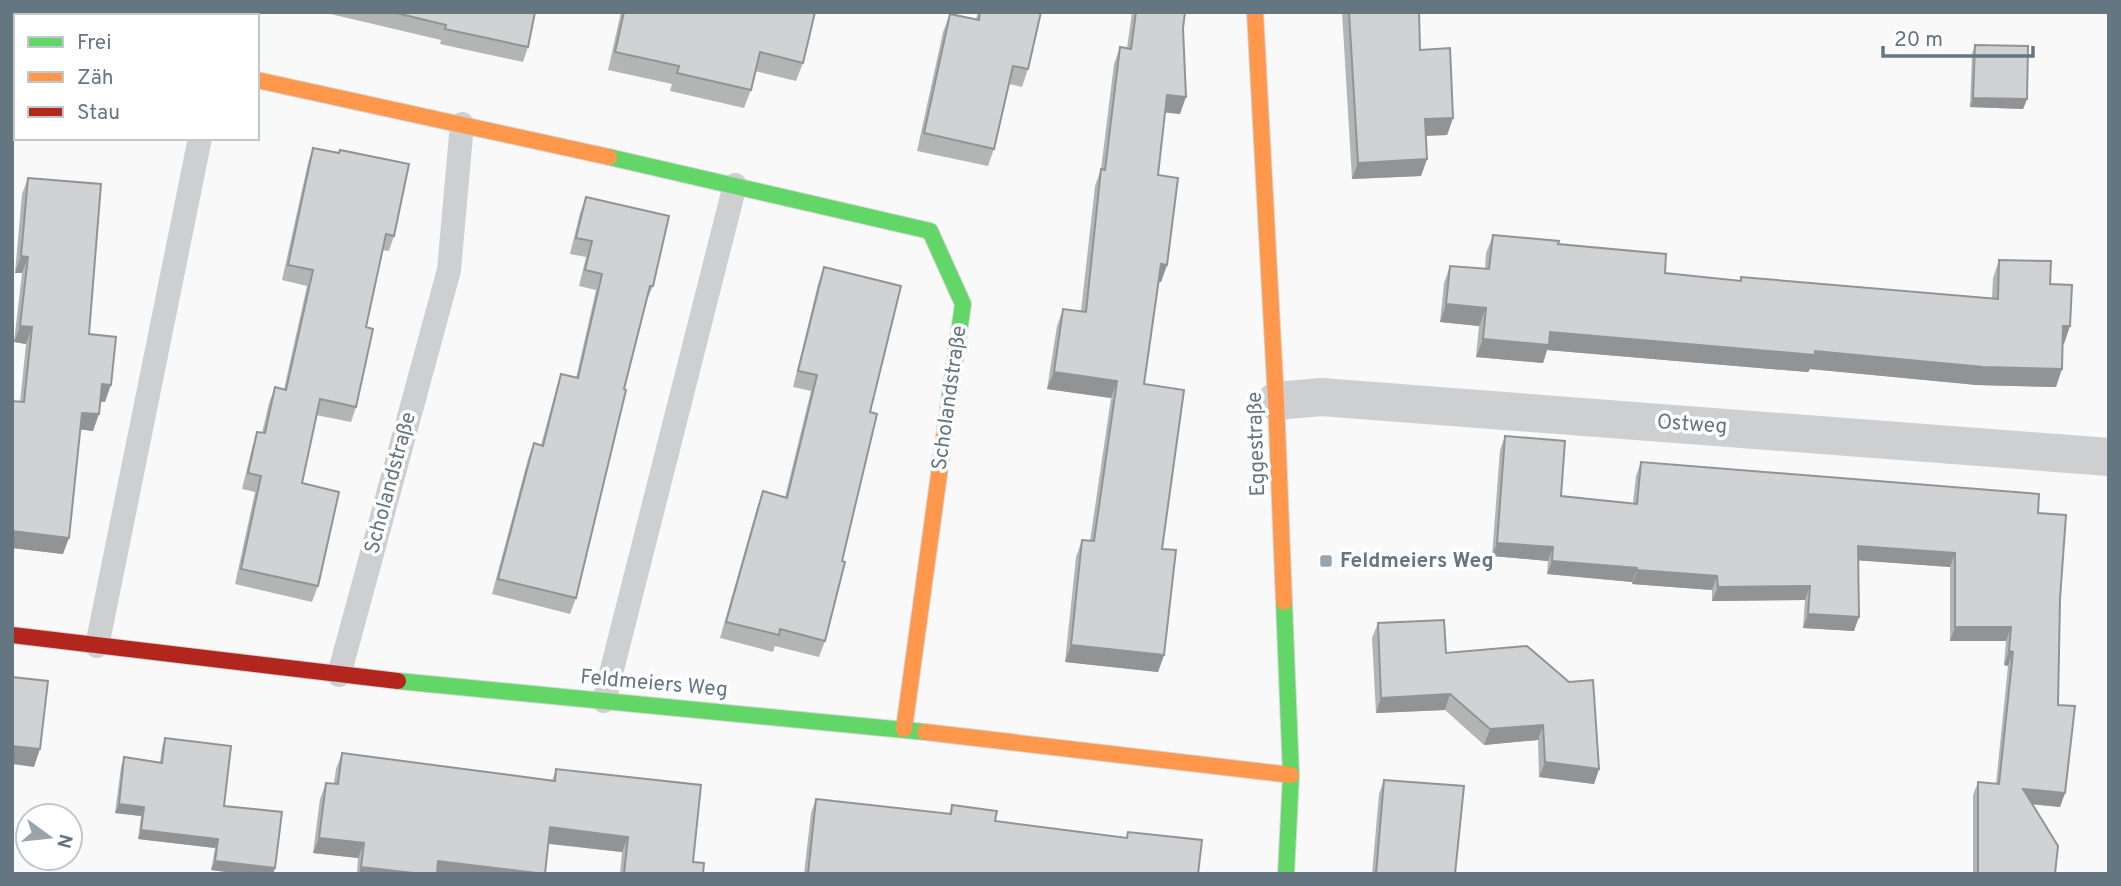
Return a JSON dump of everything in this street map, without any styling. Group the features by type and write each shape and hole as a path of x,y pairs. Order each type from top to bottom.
{"street":[{"name":"Eggestraße","path":"1255,12 1276,401 1291,775 1286,874"},
{"name":"Scholandstraße","path":"259,80 735,185 930,231 963,304 904,729"},
{"name":"Ostweg","path":"1276,401 1321,397 2109,457"},
{"name":"Feldmeiers Weg","path":"12,635 339,675 904,729 1291,775"}],"lane":[{"name":"Scholandstraße","path":"339,675 449,270 463,124"},
{"path":"97,646 200,140"},
{"path":"604,701 735,185"}],"building":[{"path":"12,12 41,12 14,14 12,99"},
{"path":"392,12 535,12 528,47 445,29 446,25"},
{"path":"624,12 815,12 803,63 760,52 751,90 677,73 679,66 615,52"},
{"path":"980,12 1041,12 1028,69 1013,66 994,149 924,133 950,14 979,20"},
{"path":"1136,12 1185,12 1183,28 1186,97 1167,95 1158,175 1178,178 1167,265 1161,264 1144,384 1184,390 1162,549 1176,550 1164,655 1071,645 1082,540 1094,541 1117,381 1054,372 1063,309 1086,312 1101,169 1105,170 1120,47 1131,49"},
{"path":"1349,12 1419,12 1420,50 1450,48 1453,118 1425,119 1427,159 1358,163"},
{"path":"1975,45 2028,46 2027,99 1973,98"},
{"path":"313,148 339,153 340,150 409,164 394,236 386,234 366,327 373,329 356,407 320,399 302,483 339,492 318,586 241,569 261,476 248,473 257,432 265,433 275,387 286,390 313,270 288,265"},
{"path":"28,178 101,184 89,334 116,337 111,385 102,384 99,414 82,413 69,538 12,531 12,401 24,402 32,327 20,326 28,257 21,256"},
{"path":"586,197 669,216 653,286 650,286 624,389 626,390 576,598 498,579 534,443 543,446 561,374 578,378 602,274 585,270 592,241 576,238"},
{"path":"1493,235 1666,254 1665,273 1998,299 1999,260 2051,261 2050,284 2072,285 2070,326 2063,326 2062,369 1983,367 1815,351 1815,355 1550,332 1549,345 1483,339 1486,308 1446,304 1450,266 1489,269"},
{"path":"824,267 901,286 870,412 877,414 825,641 780,629 779,635 726,622 763,491 787,498 817,375 798,371"},
{"path":"1505,436 1565,441 1561,496 1637,504 1641,462 2039,494 2038,513 2066,515 2060,599 2058,705 2075,706 2065,793 2023,789 2058,846 2055,874 1978,874 1978,782 1999,784 2013,652 2009,651 2011,627 1955,627 1955,553 1858,546 1859,617 1808,614 1810,586 1718,587 1717,576 1552,561 1553,547 1497,543"},
{"path":"1444,620 1446,653 1527,646 1569,682 1593,680 1599,769 1545,762 1543,725 1490,729 1450,694 1381,698 1378,623"},
{"path":"12,677 48,681 40,749 12,746"},
{"path":"165,738 231,746 224,806 282,812 275,868 215,861 218,839 141,830 144,807 119,804 124,757 162,763"},
{"path":"342,753 555,781 556,769 701,785 693,862 704,863 703,874 624,874 628,837 550,827 545,874 438,861 437,874 361,867 364,843 319,838 326,783 338,784"},
{"path":"1384,780 1464,786 1455,874 1376,874"},
{"path":"816,799 951,814 952,805 997,811 995,821 1127,838 1128,832 1202,840 1198,874 808,874"}],"traffic: fast":[{"path":"609,157 930,231 963,304 948,409"},
{"path":"1284,602 1291,775 1286,874"},
{"path":"398,681 925,732"}],"traffic: slow":[{"path":"1255,12 1284,602"},
{"path":"259,80 609,157"},
{"path":"904,729 948,409"},
{"path":"925,732 1291,775"}],"traffic: jam":[{"path":"12,635 398,681"}],"place":[{"name":"Feldmeiers Weg","path":"1326,561"}]}
